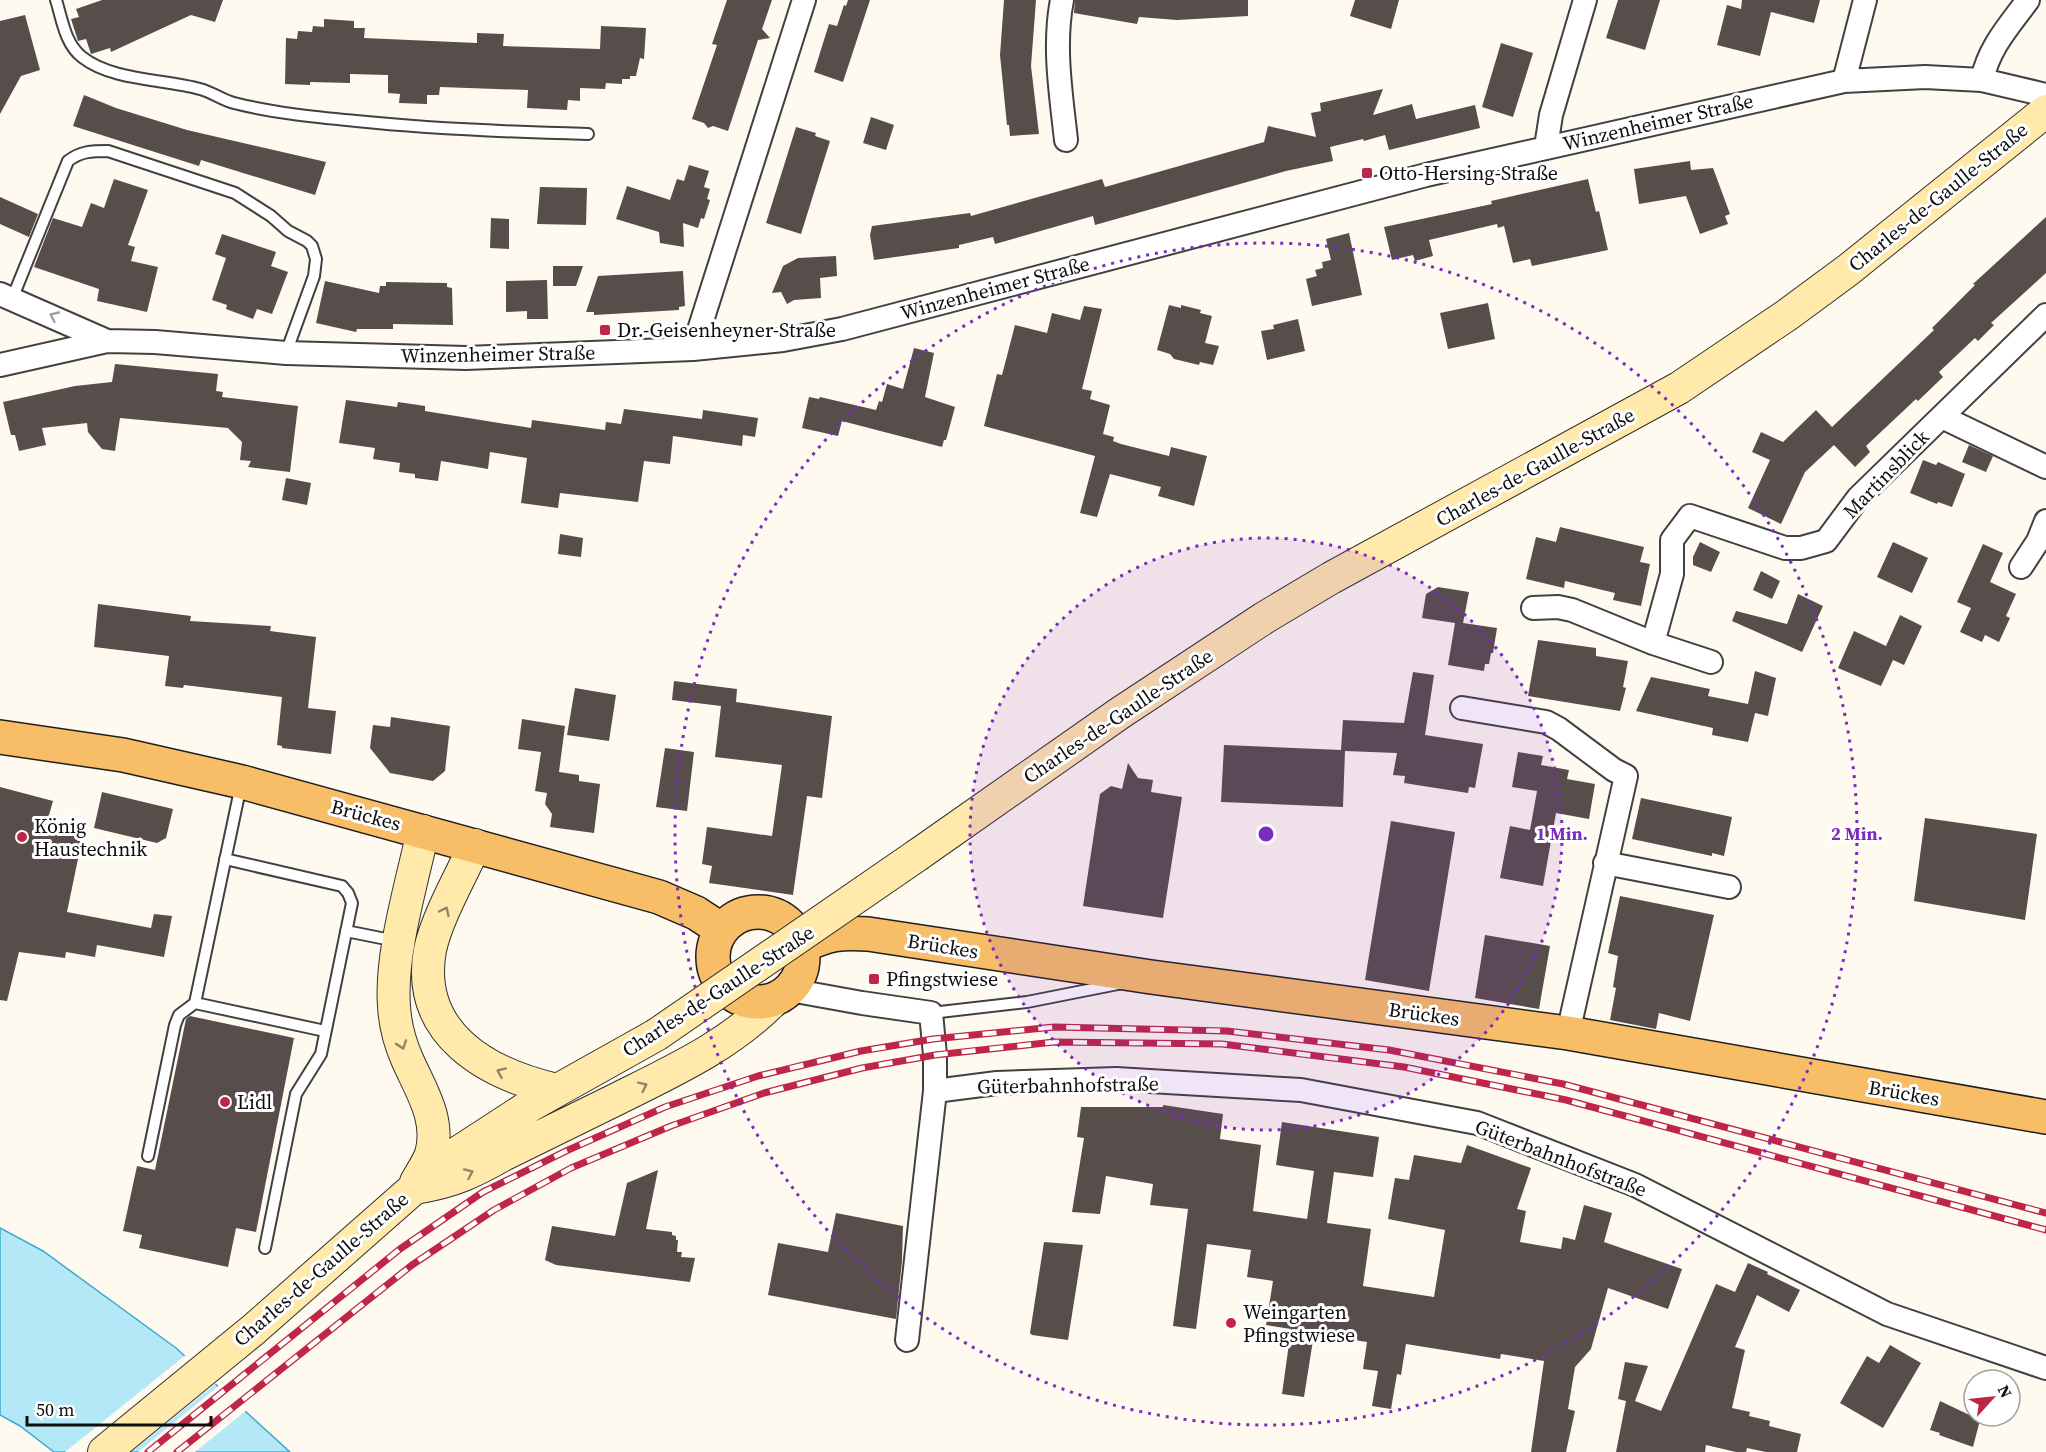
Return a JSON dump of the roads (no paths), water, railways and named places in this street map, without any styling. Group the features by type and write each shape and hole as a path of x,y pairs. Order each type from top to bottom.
{"main road":[{"name":"Brückes","path":"0,737 123,755 242,782 659,897 696,913 722,930"},
{"path":"760,912 774,915 787,922 796,933 802,946 802,970 782,995 760,1003 746,1001 732,995 722,985 715,972 713,957 715,943 722,930 732,920 745,914 760,912"},
{"name":"Brückes","path":"802,946 825,936 841,933 868,934 1150,977 1568,1033 2046,1117"}],"street":[{"path":"693,349 804,0"},
{"path":"1062,0 1058,60 1066,140"},
{"path":"1546,147 1551,115 1585,0"},
{"path":"1844,81 1865,0"},
{"path":"1983,80 1987,59 1992,49 2028,0"},
{"name":"Winzenheimer Straße","path":"6,296 107,341 155,342 286,352 466,358 693,349 783,340 842,329 1360,192 1546,147 1844,81 1925,76 1983,80 2046,95"},
{"name":"Charles-de-Gaulle-Straße","path":"104,1452 217,1360 413,1188 461,1149 557,1090 656,1035 1120,713 1264,618 1331,578 1678,388 1787,315 1848,270 2046,111"},
{"name":"Martinsblick","path":"1653,644 1672,574 1672,540 1690,516 1785,548 1801,548 1826,541 1858,498 2046,315"},
{"path":"0,364 107,341"},
{"name":"Martinsblick","path":"1942,417 2046,467"},
{"path":"2021,567 2038,542 2046,521"},
{"path":"1533,608 1558,607 1572,610 1653,644 1711,662"},
{"path":"1462,708 1546,722 1626,776 1568,1033"},
{"path":"413,1188 431,1155 433,1130 428,1102 406,1058 398,1034 393,988 399,941 423,831"},
{"path":"475,845 437,928 431,949 428,968 434,1005 449,1033 473,1057 530,1084 557,1090"},
{"path":"1605,863 1729,886"},
{"path":"413,1188 449,1182 474,1171 692,1062 738,1033 782,995 931,1013 935,1055 934,1091 907,1340"},
{"name":"Güterbahnhofstraße","path":"934,1091 997,1083 1116,1079 1301,1090 1477,1123 1635,1185 1887,1314 2046,1368"}],"lane":[{"path":"56,0 68,39 81,56 89,62 130,77 200,89 232,102 334,119 446,128 588,134"},
{"path":"6,296 68,161 88,151 108,151 235,193 312,246 316,258 314,276 286,352"},
{"path":"148,1156 175,1025 179,1015 195,1003 242,782"},
{"path":"225,859 342,886 352,903 321,1054 296,1094 266,1248"},
{"path":"346,931 399,941"},
{"path":"931,1013 1026,1002 1150,977"},
{"path":"195,1003 325,1031"}],"water":[{"path":"0,1228 43,1251 176,1348 290,1452 54,1452 20,1426 0,1415"}],"railway":[{"path":"148,1452 400,1249 483,1192 566,1151 665,1107 758,1076 861,1051 933,1039 1054,1027 1227,1031 1389,1050 1563,1084 2046,1213"},
{"path":"177,1452 412,1265 494,1210 571,1168 671,1126 764,1093 862,1068 935,1055 1054,1042 1222,1044 1404,1067 1566,1100 2046,1230"}],"place":[{"name":"Otto-Hersing-Straße","path":"1367,173"},
{"name":"Dr.-Geisenheyner-Straße","path":"605,330"},
{"name":"König Haustechnik","path":"22,837"},
{"name":"Pfingstwiese","path":"874,979"},
{"name":"Lidl","path":"225,1102"},
{"name":"Weingarten Pfingstwiese","path":"1231,1323"}]}
